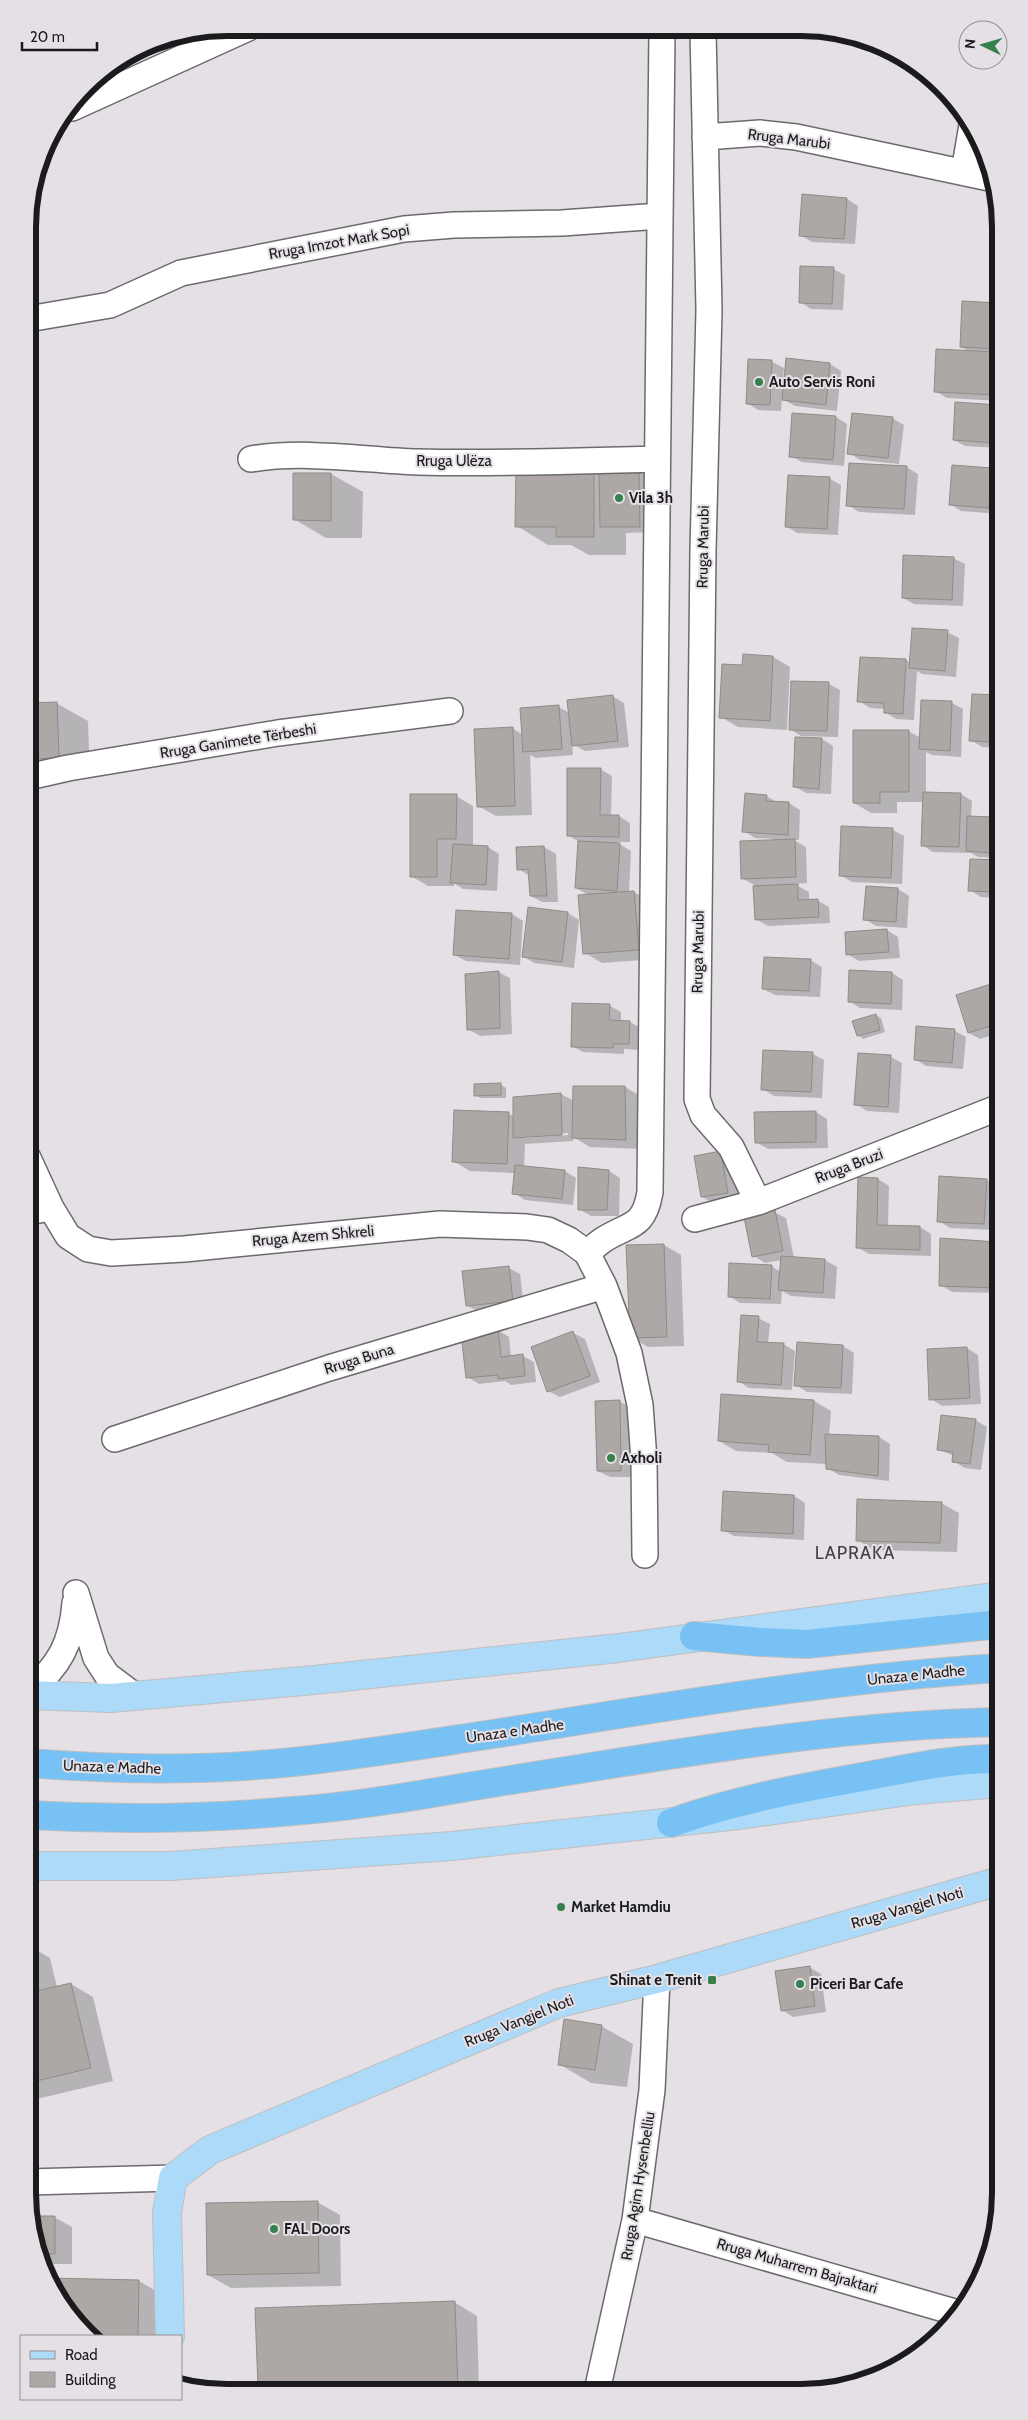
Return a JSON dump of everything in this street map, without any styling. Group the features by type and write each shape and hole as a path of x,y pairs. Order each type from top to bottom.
{"highway":[{"path":"694,1636 806,1644 992,1625"},
{"name":"Unaza e Madhe","path":"36,1764 122,1769 292,1762 564,1724 773,1692 992,1669"},
{"path":"36,1815 160,1818 293,1811 432,1794 646,1759 812,1735 884,1726 992,1722"},
{"path":"671,1822 736,1802 780,1792 956,1760 992,1759"}],"main road":[{"path":"36,1694 111,1698 599,1650 992,1597"},
{"path":"36,1866 116,1868 217,1863 452,1846 671,1822 916,1790 992,1784"},
{"name":"Rruga Vangjel Noti","path":"173,2178 210,2150 559,2003 657,1979 992,1883"},
{"path":"170,2335 167,2212 173,2178"}],"street":[{"path":"82,103 230,36"},
{"path":"645,1555 644,1460 640,1405 629,1353 604,1286 587,1253 602,1240 632,1227 648,1207 650,1192 662,36"},
{"path":"703,36 705,137"},
{"name":"Rruga Marubi","path":"758,1202 731,1146 703,1116 696,1099 703,551 709,310 705,137 752,133 796,137 985,177"},
{"path":"964,172 970,139"},
{"name":"Rruga Imzot Mark Sopi","path":"36,318 110,305 181,273 404,230 454,225 562,223 660,216"},
{"name":"Rruga Ulëza","path":"250,459 287,456 419,462 657,459"},
{"name":"Rruga Ganimete Tërbeshi","path":"36,775 68,768 278,733 450,711"},
{"name":"Rruga Bruzi","path":"695,1219 758,1202 992,1110"},
{"name":"Rruga Azem Shkreli","path":"36,1196 39,1210 68,1236 88,1249 111,1253 440,1224 548,1230 569,1240 587,1253"},
{"name":"Rruga Buna","path":"115,1439 329,1368 604,1286"},
{"path":"36,1685 55,1665 68,1645 74,1622 76,1593 96,1658 107,1675 135,1696"},
{"name":"Rruga Agim Hysenbelliu","path":"599,2384 635,2220 652,2090 657,1979"},
{"path":"36,2182 173,2178"},
{"name":"Rruga Muharrem Bajraktari","path":"635,2220 951,2311"}],"building":[{"path":"802,194 847,198 844,239 799,236"},
{"path":"800,266 834,267 832,304 799,303"},
{"path":"962,301 992,303 992,349 960,347"},
{"path":"936,349 992,352 992,395 934,392"},
{"path":"786,358 830,363 826,405 782,400"},
{"name":"Auto Servis Roni","path":"748,359 772,360 770,405 746,404"},
{"path":"955,402 992,405 992,443 953,440"},
{"path":"792,413 836,416 833,460 789,457"},
{"path":"852,413 893,417 888,458 847,454"},
{"path":"849,463 907,466 904,509 846,506"},
{"path":"952,465 992,468 989,508 949,505"},
{"path":"516,468 594,468 594,537 556,537 556,527 515,527"},
{"name":"Vila 3h","path":"599,470 639,470 640,527 600,527"},
{"path":"293,473 331,473 331,521 293,520"},
{"path":"788,475 830,477 827,529 785,527"},
{"path":"903,555 954,557 952,600 902,598"},
{"path":"912,628 948,630 945,671 909,668"},
{"path":"743,654 773,656 770,721 719,718 722,664 742,665"},
{"path":"860,657 906,659 903,714 884,713 884,703 857,702"},
{"path":"791,681 829,682 827,731 789,730"},
{"path":"972,694 992,695 992,742 969,741"},
{"path":"613,695 618,741 572,746 567,700"},
{"path":"921,700 952,701 950,751 919,749"},
{"path":"57,702 59,758 36,759 36,703"},
{"path":"559,705 562,749 523,752 520,708"},
{"path":"513,727 515,806 477,807 474,729"},
{"path":"853,730 909,730 909,792 880,792 880,803 853,803"},
{"path":"795,737 822,738 819,789 793,787"},
{"path":"567,768 601,768 600,815 619,815 619,837 567,836"},
{"path":"923,792 961,793 959,847 921,846"},
{"path":"745,793 767,795 766,801 789,802 788,835 742,832"},
{"path":"410,794 457,794 456,839 437,839 437,877 410,877"},
{"path":"967,816 992,817 992,853 966,851"},
{"path":"841,826 893,828 891,878 839,876"},
{"path":"795,839 796,877 741,879 740,841"},
{"path":"578,841 620,843 617,891 575,888"},
{"path":"453,844 488,846 486,885 450,883"},
{"path":"544,846 547,896 530,896 528,869 517,870 516,847"},
{"path":"970,859 992,860 992,892 968,891"},
{"path":"798,884 798,900 818,899 819,917 755,920 753,886"},
{"path":"866,886 898,888 896,922 863,920"},
{"path":"634,891 639,950 583,954 578,895"},
{"path":"528,907 568,912 562,962 522,957"},
{"path":"456,910 512,913 509,959 453,955"},
{"path":"887,929 889,952 846,955 845,932"},
{"path":"764,957 811,959 809,991 762,989"},
{"path":"849,970 892,972 891,1004 848,1002"},
{"path":"499,971 500,1028 467,1030 465,974"},
{"path":"992,984 992,1026 968,1033 956,995"},
{"path":"572,1003 610,1004 609,1020 630,1021 629,1044 613,1044 613,1048 571,1047"},
{"path":"876,1014 880,1030 857,1036 852,1021"},
{"path":"916,1026 955,1029 952,1063 914,1060"},
{"path":"763,1050 813,1052 811,1092 761,1090"},
{"path":"858,1053 891,1055 888,1107 854,1105"},
{"path":"501,1083 501,1095 474,1096 474,1084"},
{"path":"573,1086 625,1086 626,1140 572,1138"},
{"path":"561,1093 562,1135 513,1138 513,1097"},
{"path":"454,1110 509,1112 507,1164 452,1162"},
{"path":"816,1111 816,1142 755,1143 754,1112"},
{"path":"721,1151 728,1193 701,1197 694,1156"},
{"path":"515,1165 565,1170 562,1199 512,1194"},
{"path":"578,1167 609,1170 607,1210 578,1210"},
{"path":"939,1176 987,1179 984,1224 937,1222"},
{"path":"858,1177 878,1178 877,1225 920,1226 920,1250 856,1248"},
{"path":"775,1210 783,1251 752,1257 744,1217"},
{"path":"940,1238 992,1242 992,1288 939,1286"},
{"path":"664,1244 667,1337 630,1338 626,1245"},
{"path":"781,1256 825,1259 823,1293 778,1290"},
{"path":"729,1263 772,1265 770,1299 728,1297"},
{"path":"509,1266 513,1301 466,1306 462,1271"},
{"path":"741,1315 759,1316 757,1342 784,1343 781,1385 737,1382"},
{"path":"498,1329 501,1357 523,1354 525,1376 498,1379 498,1375 466,1378 461,1333"},
{"path":"573,1331 590,1376 547,1392 531,1347"},
{"path":"797,1342 843,1345 841,1388 794,1386"},
{"path":"967,1347 970,1398 929,1400 927,1349"},
{"path":"721,1394 814,1400 810,1455 768,1452 769,1445 718,1441"},
{"path":"620,1400 621,1471 597,1471 595,1401"},
{"path":"941,1415 976,1419 970,1464 952,1462 953,1452 937,1450"},
{"path":"825,1434 879,1436 878,1476 826,1469"},
{"path":"723,1491 794,1495 793,1534 721,1531"},
{"path":"857,1499 942,1502 940,1543 856,1541"},
{"path":"810,1966 815,2006 781,2011 775,1971"},
{"path":"36,1977 39,1990 36,1991"},
{"path":"71,1983 91,2068 36,2081 36,1991"},
{"path":"564,2019 602,2025 595,2070 558,2065"},
{"path":"318,2201 319,2273 207,2275 206,2203"},
{"path":"38,2216 55,2216 55,2254 46,2254"},
{"path":"57,2278 139,2280 138,2335 100,2335 68,2299"},
{"path":"455,2301 458,2384 258,2384 255,2308"}],"place":[{"name":"Auto Servis Roni","path":"759,382"},
{"name":"Vila 3h","path":"619,498"},
{"name":"Axholi","path":"611,1458"},
{"name":"Market Hamdiu","path":"561,1907"},
{"name":"Shinat e Trenit","path":"712,1980"},
{"name":"Piceri Bar Cafe","path":"800,1984"},
{"name":"FAL Doors","path":"274,2229"}],"district":[{"name":"LAPRAKA","path":"855,1553"}]}
